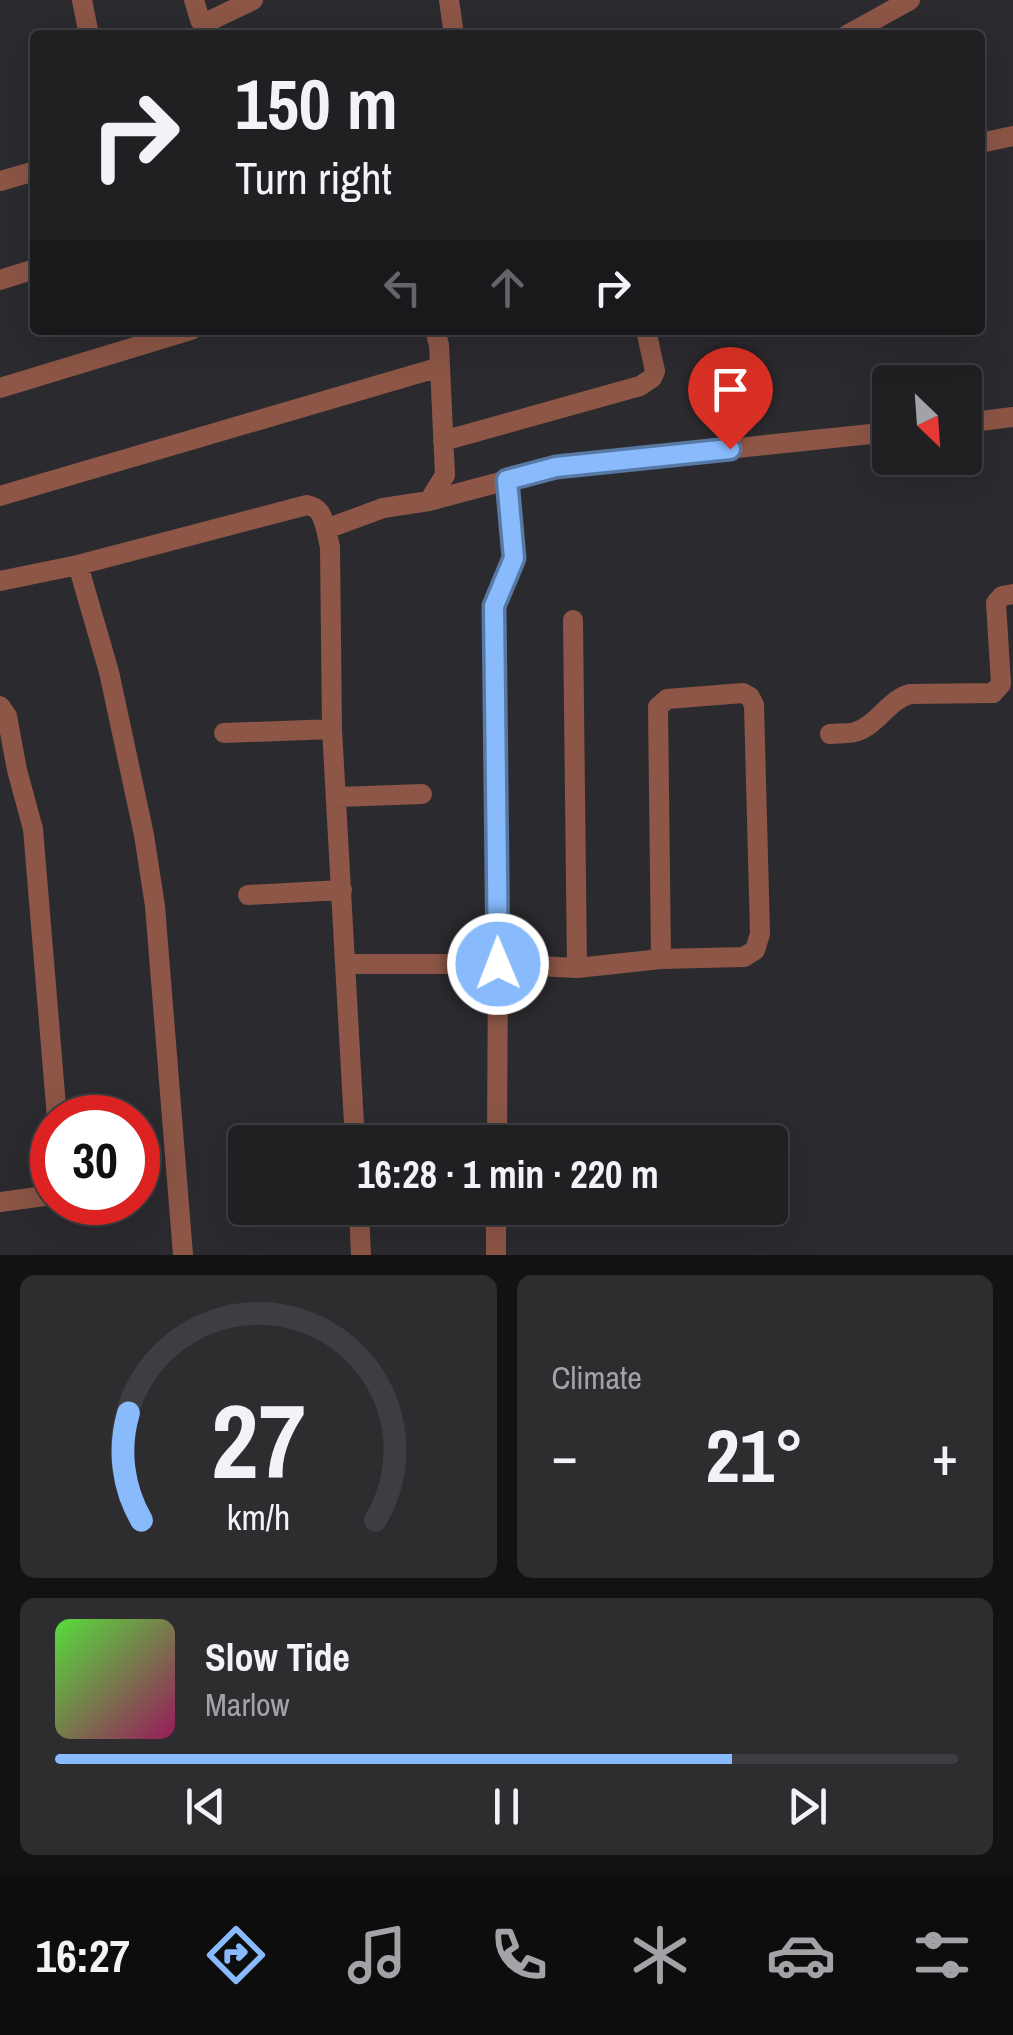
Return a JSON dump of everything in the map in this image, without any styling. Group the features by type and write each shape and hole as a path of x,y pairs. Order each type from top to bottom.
{"street":[{"path":"82,0 89,30"},
{"path":"194,0 203,24 253,0"},
{"path":"449,0 453,30"},
{"path":"856,30 910,0"},
{"path":"985,142 1013,136"},
{"path":"1,182 30,173"},
{"path":"0,280 30,271"},
{"path":"0,388 174,335"},
{"path":"429,501 445,475 436,335"},
{"path":"444,441 640,386 655,371 647,335"},
{"path":"0,496 440,367"},
{"path":"982,421 1013,417"},
{"path":"326,529 383,508 429,501 568,465 872,434"},
{"path":"497,1125 494,606 514,558 507,480"},
{"path":"0,580 78,565 307,505 321,512 330,548 332,729 354,1125"},
{"path":"78,565 109,672 155,906 183,1255"},
{"path":"830,734 866,727 900,697 910,694 999,689 996,603 1002,596 1013,594"},
{"path":"573,620 578,968"},
{"path":"345,964 578,968 661,959 744,957 754,950 760,934 754,704 743,693 667,699 658,708 661,959"},
{"path":"0,706 6,716 32,829 55,1095"},
{"path":"224,733 332,729"},
{"path":"337,797 422,794"},
{"path":"248,896 342,890"},
{"path":"0,1202 30,1198"},
{"path":"359,1225 361,1255"},
{"path":"496,1225 496,1255"}],"route":[{"path":"498,964 494,606 514,558 507,480 556,467 730,449"}]}
